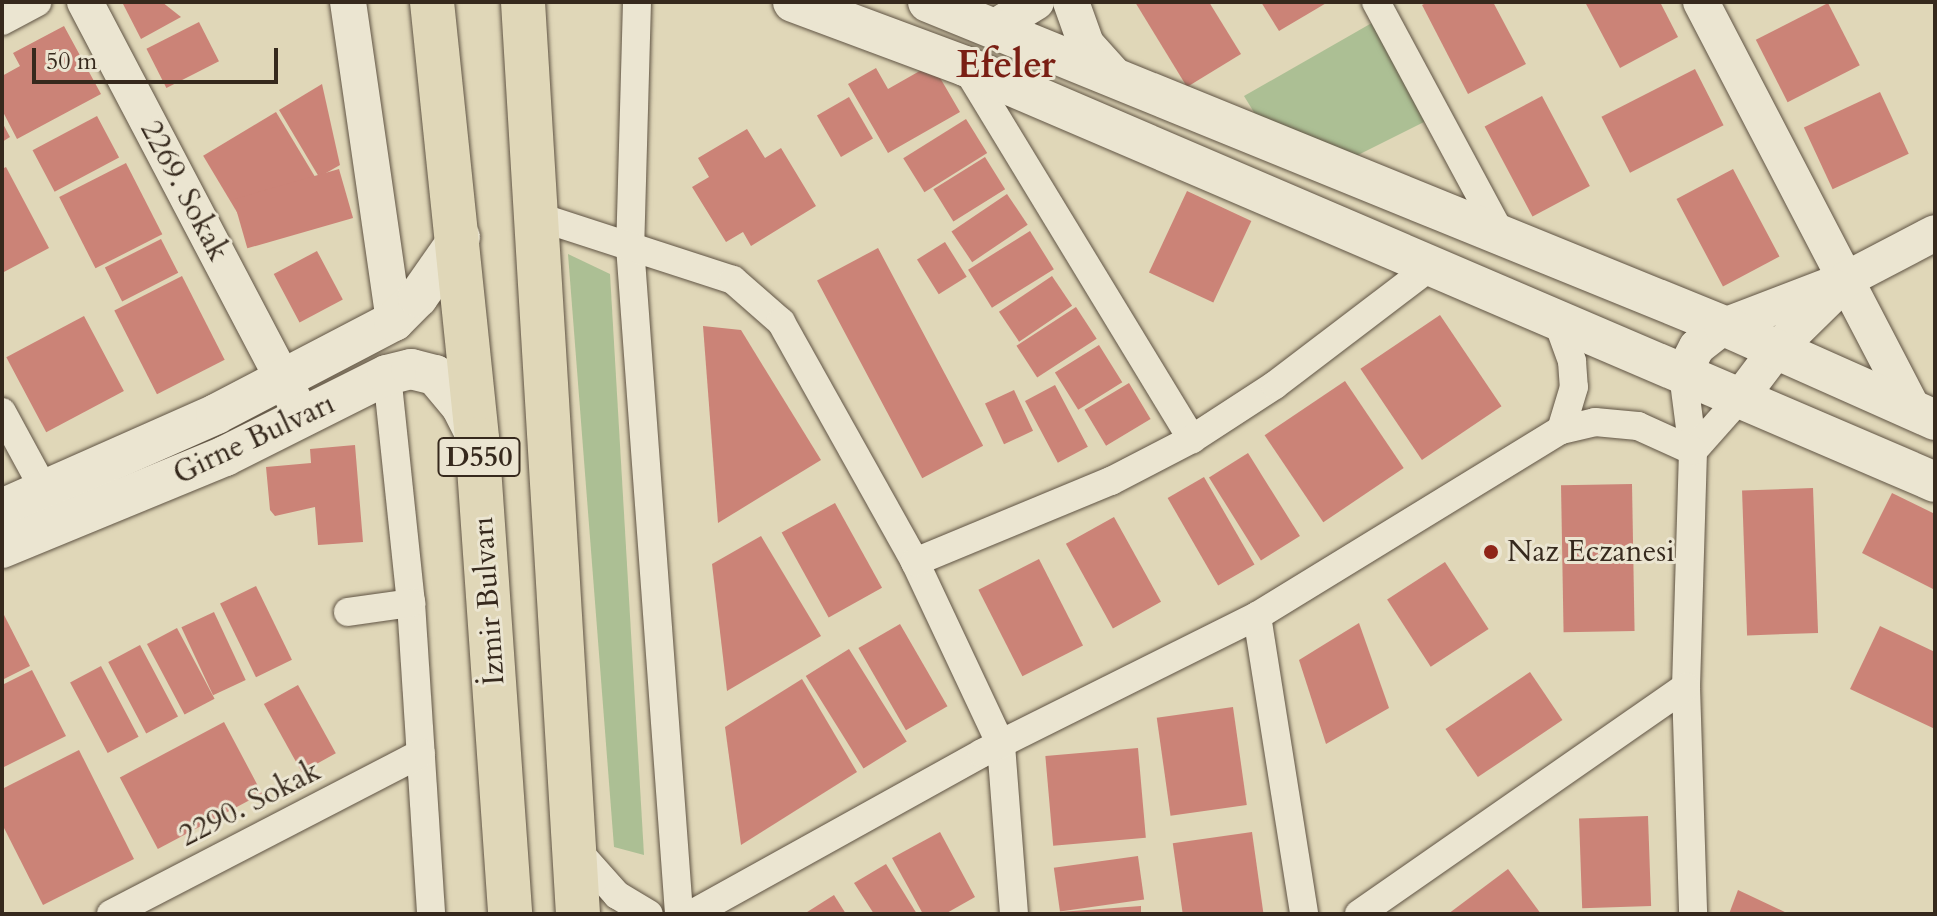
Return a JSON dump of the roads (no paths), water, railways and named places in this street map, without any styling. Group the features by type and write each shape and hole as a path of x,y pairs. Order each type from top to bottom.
{"highway":[{"name":"İzmir Bulvarı","path":"432,2 460,237 510,914"},
{"name":"D550","path":"523,2 578,914"}],"main road":[{"path":"793,2 965,66 1935,482"},
{"path":"928,2 1113,74 1503,238 1724,326 1924,415"},
{"name":"Girne Bulvarı","path":"2,509 46,493 284,381 394,321 418,297 460,237"},
{"name":"Girne Bulvarı","path":"2,548 225,456 387,375 411,369 435,375 461,406 477,439"}],"street":[{"path":"2,21 37,2"},
{"name":"2269. Sokak","path":"85,2 303,417"},
{"path":"348,2 394,321"},
{"path":"637,2 630,246 679,914"},
{"path":"995,27 1036,2"},
{"path":"1071,2 1086,44 1113,74"},
{"path":"1376,2 1503,238"},
{"path":"1701,2 1847,279 1924,415"},
{"path":"965,66 1192,439"},
{"path":"536,216 733,280 781,322 915,562 1001,745 1014,914"},
{"path":"1693,914 1686,687 1693,451 1683,374 1697,347 1724,326 1847,279 1935,233"},
{"path":"915,562 1111,481 1192,439 1275,385 1430,267"},
{"path":"1693,451 1740,398 1777,349 1847,279"},
{"path":"1557,320 1572,361 1574,387 1561,430"},
{"path":"387,375 411,603 431,914"},
{"path":"2,412 46,493"},
{"path":"692,914 1001,745 1257,616 1561,430 1595,422 1638,426 1693,451"},
{"path":"348,612 411,603"},
{"path":"1257,616 1304,914"},
{"path":"1359,914 1686,687"},
{"name":"2290. Sokak","path":"111,914 421,753"},
{"path":"574,847 617,895 649,914"}],"place":[{"name":"Naz Eczanesi","path":"1491,552"}],"district":[{"name":"Efeler","path":"1006,66"}]}
